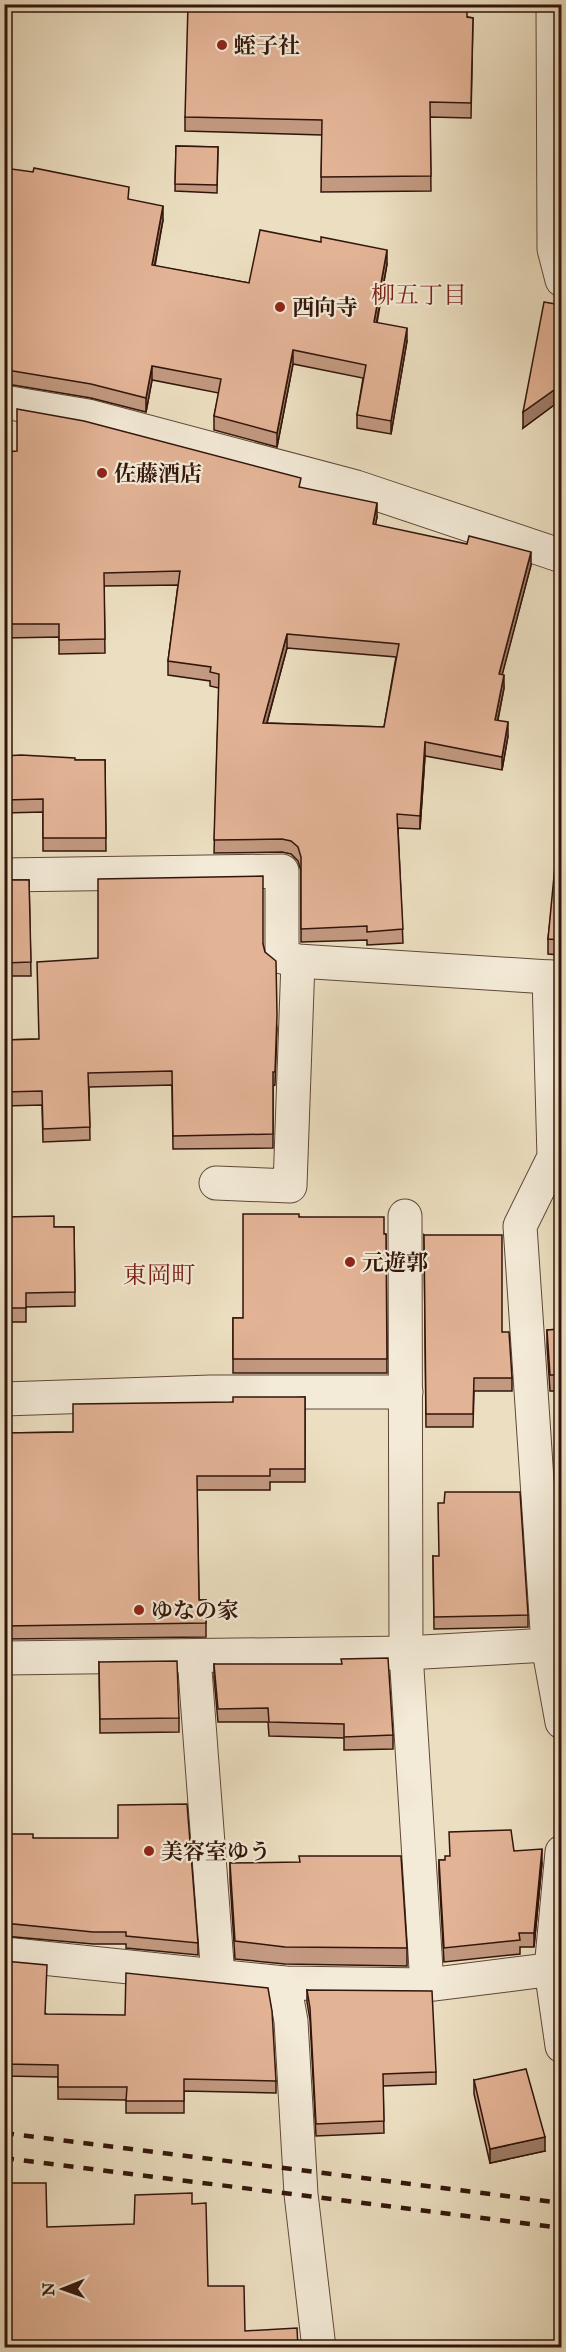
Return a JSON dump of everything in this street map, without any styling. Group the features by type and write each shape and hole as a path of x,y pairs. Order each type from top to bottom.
{"street":[{"path":"553,4 554,249 561,280"},
{"path":"4,402 88,416 356,487 561,556"},
{"path":"4,874 282,871 282,957 298,961 555,977 554,1157 520,1226 548,1645 561,1722"},
{"path":"216,1183 290,1186 298,961"},
{"path":"405,1216 406,1653 427,1985"},
{"path":"4,1399 211,1392 406,1392"},
{"path":"4,1658 406,1653 548,1645"},
{"path":"194,1657 218,1977"},
{"path":"561,1852 556,1969 561,2046"},
{"path":"4,1954 284,1983 388,1986 427,1985 556,1969"},
{"path":"284,1983 291,2021 301,2194 319,2348"}],"building":[{"path":"188,4 467,4 467,17 473,18 471,103 430,102 431,176 321,177 322,120 185,117"},
{"path":"176,146 218,147 217,185 175,184"},
{"path":"4,168 33,172 34,168 129,187 128,199 163,206 152,265 249,283 260,230 321,242 321,237 387,250 374,322 407,328 391,421 357,415 366,365 293,350 277,433 214,416 221,379 152,366 146,398 91,384 4,370"},
{"path":"544,302 561,305 561,391 554,390 523,412"},
{"path":"17,409 84,421 301,478 299,487 377,503 373,524 467,544 469,536 531,552 499,674 504,675 495,720 508,722 502,757 425,742 420,816 397,814 403,929 367,932 367,926 301,929 301,857 298,847 291,841 282,839 214,840 219,674 210,672 211,667 168,661 180,571 104,573 105,639 59,640 59,624 4,624 4,452 17,451","holes":["287,634 399,644 384,727 263,723"]},
{"path":"4,756 105,760 106,838 43,838 43,799 4,800"},
{"path":"559,824 561,825 561,940 548,939"},
{"path":"263,876 263,944 265,952 276,961 277,1015 275,1072 273,1072 273,1134 173,1136 172,1071 88,1073 90,1127 43,1129 42,1091 4,1092 4,1040 39,1039 37,962 98,958 98,879"},
{"path":"4,880 29,880 31,962 4,963"},
{"path":"243,1214 299,1214 299,1217 384,1217 387,1359 233,1359 233,1318 243,1318"},
{"path":"54,1216 54,1227 74,1227 75,1292 26,1293 26,1308 4,1308 4,1217"},
{"path":"424,1235 502,1235 502,1332 509,1332 512,1378 474,1378 473,1414 426,1414"},
{"path":"561,1329 561,1375 550,1375 547,1330"},
{"path":"233,1397 305,1397 305,1469 270,1469 270,1476 197,1476 199,1600 206,1600 206,1623 4,1626 4,1433 73,1432 73,1404 233,1402"},
{"path":"445,1492 520,1492 528,1615 434,1617 433,1556 439,1556 438,1503 444,1503"},
{"path":"388,1658 393,1735 344,1737 344,1724 269,1722 268,1708 218,1709 214,1664 342,1664 341,1659"},
{"path":"177,1661 179,1718 100,1719 99,1662"},
{"path":"187,1804 198,1943 126,1936 126,1932 93,1932 4,1923 4,1834 33,1834 33,1838 118,1838 118,1805"},
{"path":"511,1830 514,1851 542,1849 534,1933 519,1933 520,1940 444,1948 439,1860 445,1860 445,1856 450,1856 449,1832"},
{"path":"299,1856 401,1856 407,1948 285,1947 235,1941 230,1863 300,1862"},
{"path":"4,1961 47,1965 45,2014 125,2015 126,1973 268,1988 272,2011 276,2081 184,2079 184,2101 126,2101 127,2087 58,2087 58,2065 4,2064"},
{"path":"307,1990 432,1991 436,2072 383,2074 384,2121 316,2124"},
{"path":"526,2069 545,2137 490,2149 474,2080"},
{"path":"4,2183 46,2183 47,2227 134,2224 135,2195 192,2193 192,2204 206,2203 208,2286 244,2286 245,2331 297,2328 298,2348 4,2348"}],"railway":[{"path":"4,2133 562,2203"},
{"path":"4,2158 562,2228"}],"place":[{"name":"蛭子社","path":"222,45"},
{"name":"西向寺","path":"280,307"},
{"name":"佐藤酒店","path":"102,473"},
{"name":"元遊郭","path":"350,1262"},
{"name":"ゆなの家","path":"139,1610"},
{"name":"美容室ゆう","path":"149,1851"}],"district":[{"name":"柳五丁目","path":"419,295"},
{"name":"東岡町","path":"159,1275"}]}
